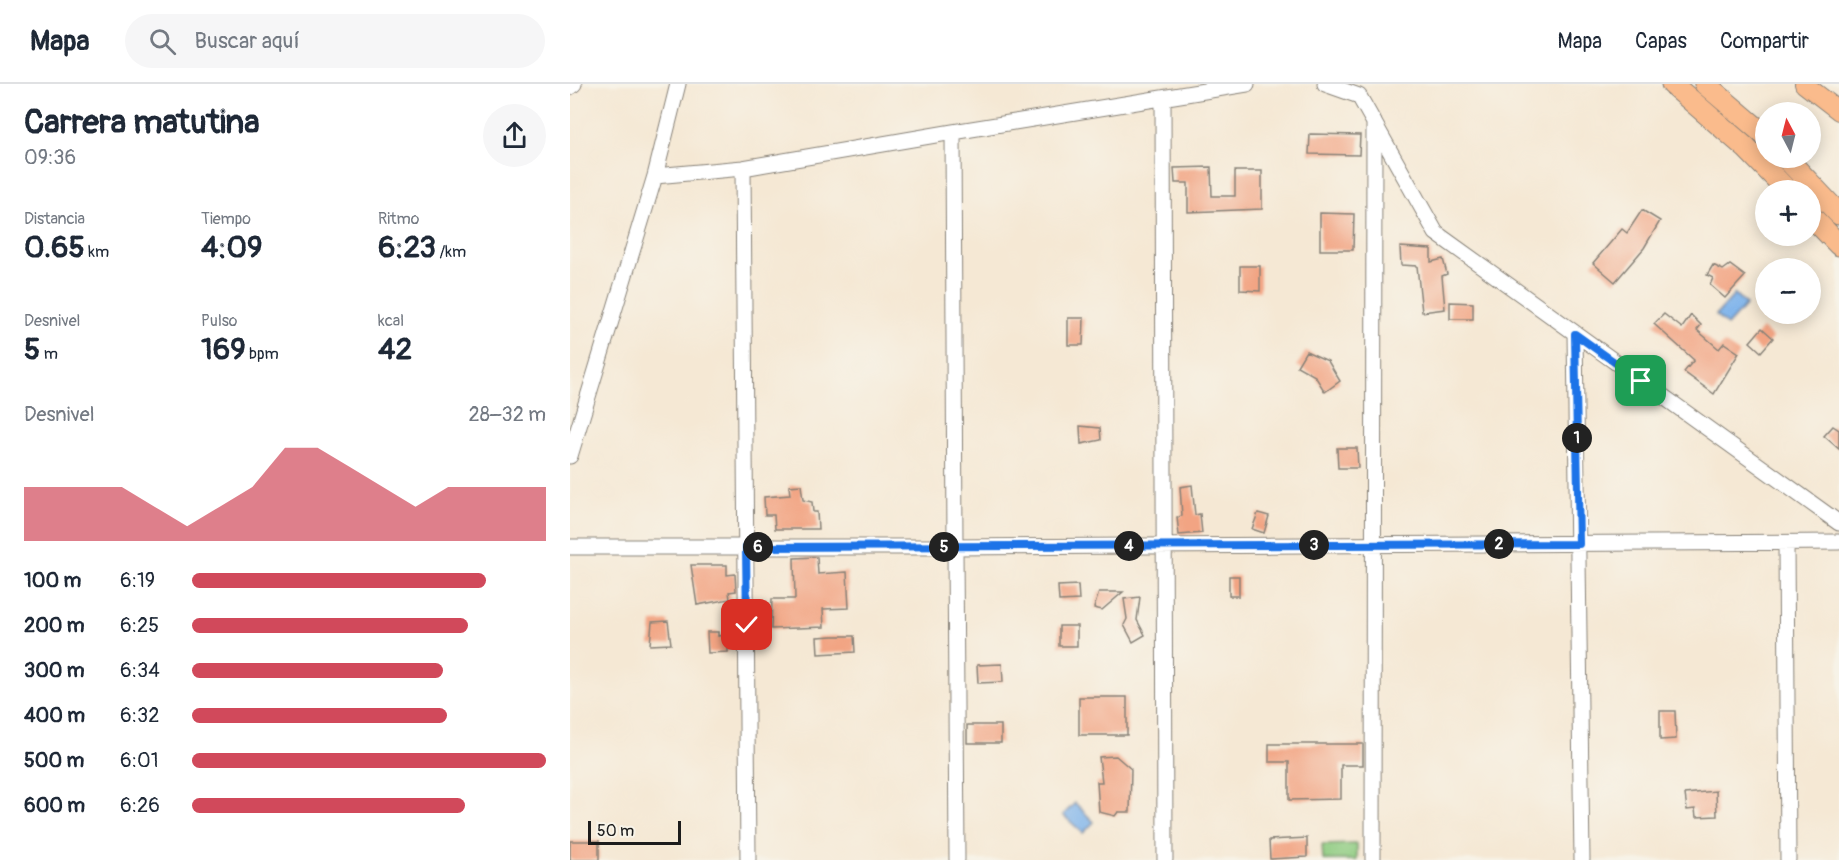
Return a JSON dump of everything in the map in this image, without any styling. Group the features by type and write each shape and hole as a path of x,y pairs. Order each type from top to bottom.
{"highway":[{"path":"1672,84 1746,148 1777,180"},
{"path":"1705,84 1755,127"},
{"path":"1795,168 1839,214"},
{"path":"1821,226 1839,245"}],"main road":[{"path":"1804,84 1839,111"}],"street":[{"path":"570,87 574,84"},
{"path":"570,456 655,176 678,84"},
{"path":"655,176 743,168 1247,84"},
{"path":"1325,84 1359,96 1436,233 1839,523"},
{"path":"1163,98 1165,860"},
{"path":"1373,860 1374,122"},
{"path":"953,132 957,860"},
{"path":"743,168 748,860"},
{"path":"1575,334 1582,860"},
{"path":"570,548 955,548 1839,542"},
{"path":"1786,543 1788,860"}],"green space":[{"path":"1357,844 1357,860 1323,860 1322,845"}],"water":[{"path":"1735,294 1746,305 1727,326 1716,315"},
{"path":"1075,803 1094,822 1083,833 1063,815"}],"building":[{"path":"1310,134 1360,135 1359,155 1309,154"},
{"path":"1211,167 1212,196 1235,196 1235,171 1262,171 1262,209 1188,212 1188,183 1175,183 1174,168"},
{"path":"1642,210 1660,221 1644,248 1615,282 1593,263 1622,229 1627,233"},
{"path":"1320,213 1354,214 1353,250 1320,250"},
{"path":"1400,247 1431,249 1431,262 1443,259 1447,274 1442,276 1445,309 1422,312 1417,266 1401,265"},
{"path":"1713,265 1723,270 1730,265 1745,276 1725,298 1710,285 1713,278 1707,275"},
{"path":"1240,266 1260,266 1260,291 1240,290"},
{"path":"1450,302 1473,303 1473,319 1450,319"},
{"path":"1664,314 1682,328 1691,315 1701,325 1697,330 1719,349 1724,343 1739,353 1714,394 1684,372 1694,360 1654,324"},
{"path":"1068,318 1084,318 1083,345 1068,345"},
{"path":"1762,328 1773,338 1761,352 1750,342"},
{"path":"1306,351 1328,361 1340,381 1325,392 1315,376 1297,366"},
{"path":"1080,426 1100,428 1101,440 1081,444"},
{"path":"1833,426 1839,430 1839,449 1824,436"},
{"path":"1337,448 1357,448 1358,468 1338,468"},
{"path":"801,485 803,500 812,502 813,512 817,512 818,529 775,529 774,515 765,515 764,497 790,495 789,486"},
{"path":"1192,485 1195,515 1200,514 1202,533 1179,535 1177,517 1182,516 1180,487"},
{"path":"1258,513 1269,516 1264,533 1252,529"},
{"path":"817,557 818,574 847,572 849,608 823,609 824,627 771,629 772,599 795,599 794,558"},
{"path":"691,565 727,565 727,575 735,574 736,591 729,592 730,599 697,605"},
{"path":"1229,576 1239,576 1239,596 1229,596"},
{"path":"1078,585 1079,600 1059,601 1058,586"},
{"path":"1099,592 1123,592 1102,610 1094,608"},
{"path":"1140,597 1137,620 1145,635 1133,642 1124,625 1127,619 1124,599"},
{"path":"668,621 671,644 650,645 652,622"},
{"path":"1059,626 1077,626 1077,646 1059,646"},
{"path":"707,632 718,632 718,636 724,635 724,639 728,639 728,652 708,653"},
{"path":"854,636 855,652 818,654 817,637"},
{"path":"1002,664 1003,682 978,683 977,665"},
{"path":"1079,697 1127,697 1127,735 1079,735"},
{"path":"1660,711 1675,711 1676,739 1660,740"},
{"path":"967,725 1001,725 1001,743 967,743"},
{"path":"1269,744 1363,744 1363,765 1341,765 1341,799 1289,800 1289,762 1269,762"},
{"path":"1116,756 1131,769 1130,812 1118,812 1115,816 1099,812 1097,782 1102,782 1099,757"},
{"path":"1716,791 1717,816 1696,817 1695,809 1687,810 1685,794"},
{"path":"1307,838 1307,857 1270,859 1269,840"},
{"path":"570,841 599,841 599,860 570,860"}],"route":[{"path":"747,625 746,547 1579,544 1575,334 1641,381"}]}
